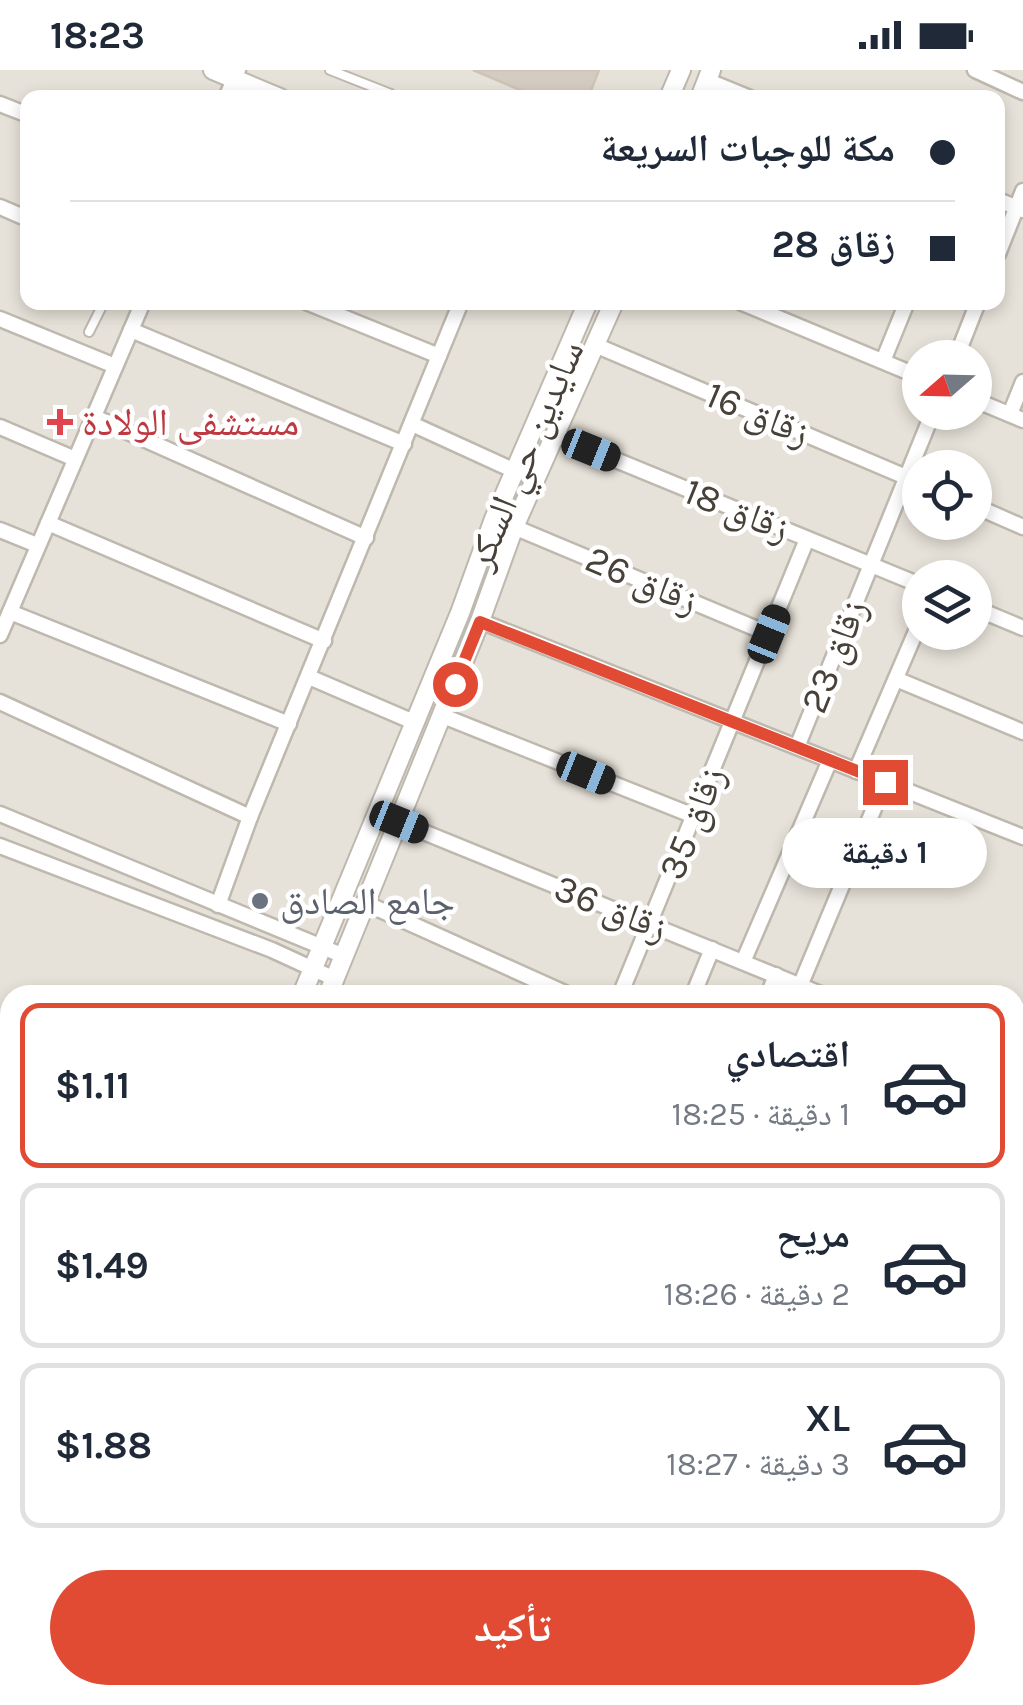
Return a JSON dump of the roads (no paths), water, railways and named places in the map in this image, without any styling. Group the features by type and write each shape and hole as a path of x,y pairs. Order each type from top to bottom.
{"street":[{"path":"213,70 236,74 265,90"},
{"path":"976,70 1023,92"},
{"path":"1005,240 1020,209 1023,191"},
{"path":"0,635 140,310"},
{"path":"326,310 439,356"},
{"path":"218,906 250,817 458,310"},
{"name":"سايدين حي السكر","path":"306,985 585,310"},
{"name":"سايدين حي السكر","path":"332,985 443,716 514,527 610,310"},
{"path":"759,310 902,370"},
{"path":"883,362 904,310"},
{"path":"963,340 975,310"},
{"path":"0,319 114,366"},
{"path":"131,330 404,444"},
{"name":"زقاق 16","path":"595,345 902,475"},
{"path":"992,407 1017,417 1023,382"},
{"path":"92,416 366,538"},
{"path":"412,424 515,471"},
{"path":"0,427 76,460"},
{"name":"زقاق 18","path":"555,436 902,578"},
{"name":"زقاق 23","path":"796,747 902,505"},
{"path":"992,513 1023,527"},
{"path":"48,524 324,641"},
{"name":"زقاق 26","path":"514,527 769,634"},
{"path":"0,530 37,545"},
{"name":"زقاق 35","path":"624,985 807,539"},
{"path":"10,612 290,724"},
{"path":"992,615 1023,628"},
{"path":"480,622 1023,837"},
{"path":"856,770 908,650"},
{"path":"308,678 416,722"},
{"path":"896,679 1023,732"},
{"path":"0,702 250,817"},
{"path":"443,716 694,816"},
{"path":"743,962 830,760"},
{"path":"800,985 885,782"},
{"path":"0,814 344,956"},
{"name":"زقاق 36","path":"399,822 798,985"},
{"path":"0,846 272,950 312,969 329,985"},
{"path":"365,903 547,985"},
{"path":"697,985 712,949"},
{"path":"772,985 776,976"}],"lane":[{"path":"330,70 381,90"},
{"path":"89,332 100,310"}],"place":[{"name":"مستشفى الولادة","path":"60,422"},
{"name":"جامع الصادق","path":"260,901"}]}
